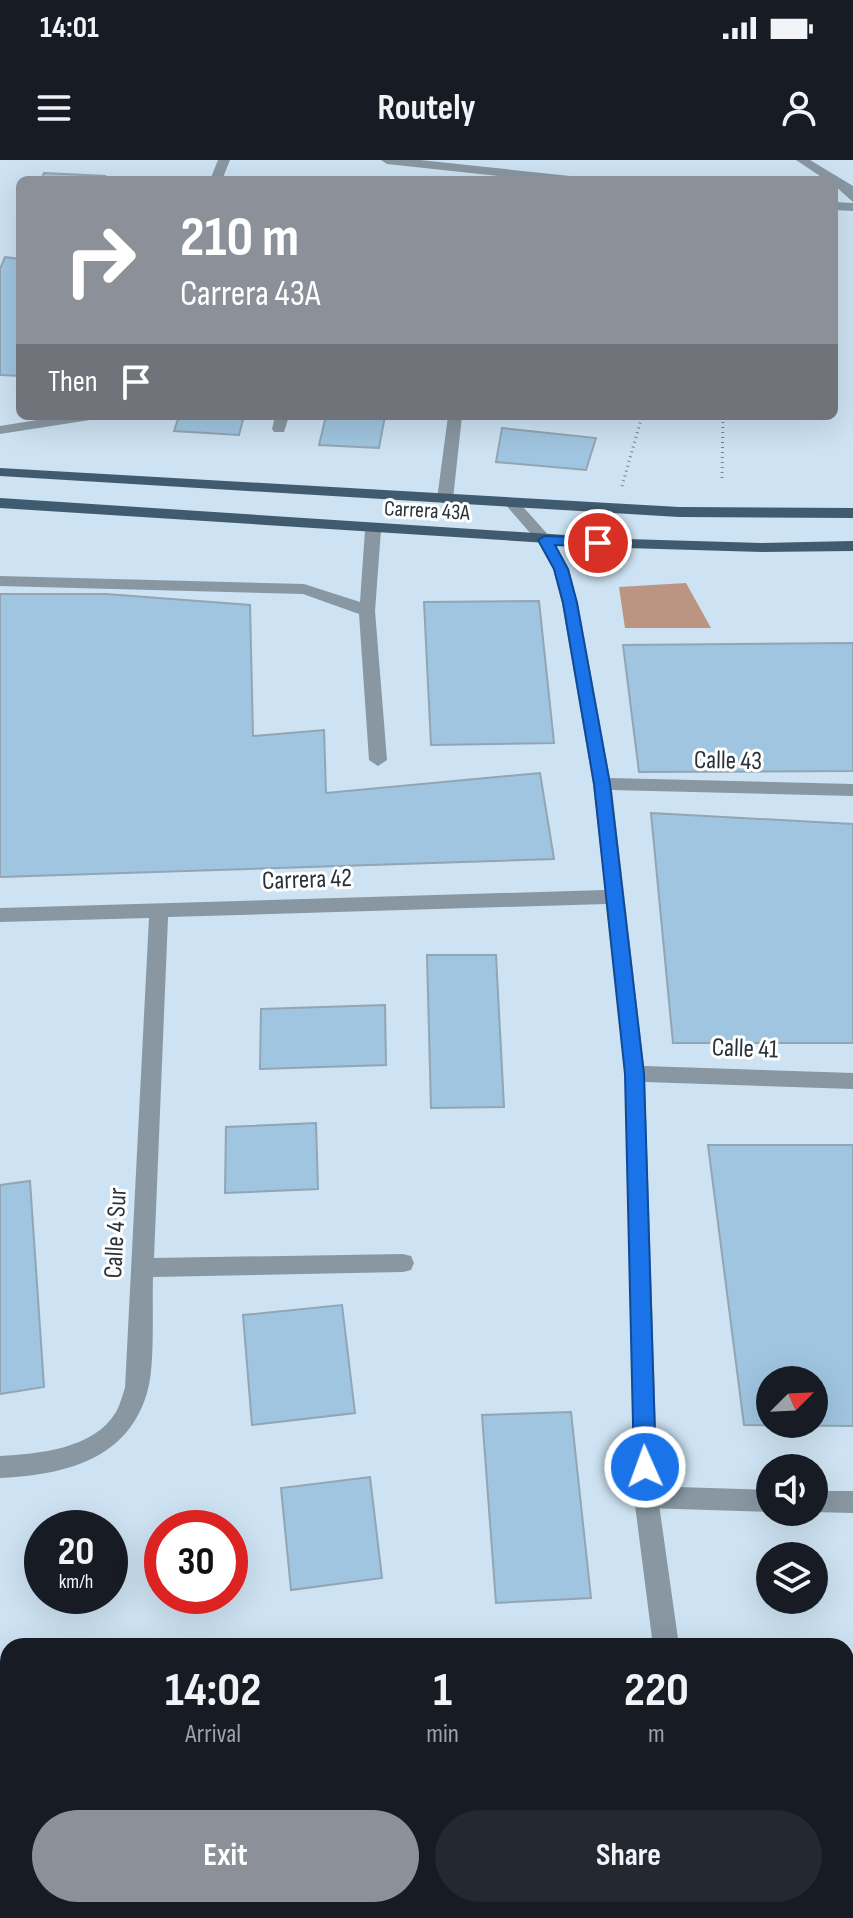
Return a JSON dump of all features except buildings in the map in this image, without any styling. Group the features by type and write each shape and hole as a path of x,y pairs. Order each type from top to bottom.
{"main road":[{"name":"Carrera 43A","path":"0,472 722,514 853,513"},
{"name":"Carrera 43A","path":"0,503 545,540 760,549 853,546"}],"street":[{"path":"387,160 533,176"},
{"path":"802,160 828,176"},
{"path":"838,182 852,191 853,198"},
{"path":"0,430 64,420"},
{"path":"445,499 455,420"},
{"path":"512,503 545,540 561,569 570,603 602,784 635,1074 646,1497 665,1638"},
{"path":"373,530 367,611 378,760"},
{"path":"0,581 304,589 367,611"},
{"name":"Calle 43","path":"602,784 853,790"},
{"name":"Carrera 42","path":"0,915 615,897"},
{"name":"Calle 4 Sur","path":"0,1467 76,1455 102,1440 123,1422 137,1388 159,910"},
{"name":"Calle 41","path":"635,1074 853,1081"},
{"path":"142,1268 403,1263"},
{"path":"646,1497 756,1501"},
{"path":"828,1502 853,1502"}],"path":[{"path":"619,498 641,420"},
{"path":"722,478 723,420"}],"shaded area":[{"path":"686,583 711,628 625,628 619,587"}],"route":[{"path":"598,543 545,540 561,569 570,603 602,784 635,1074 645,1467"}]}
